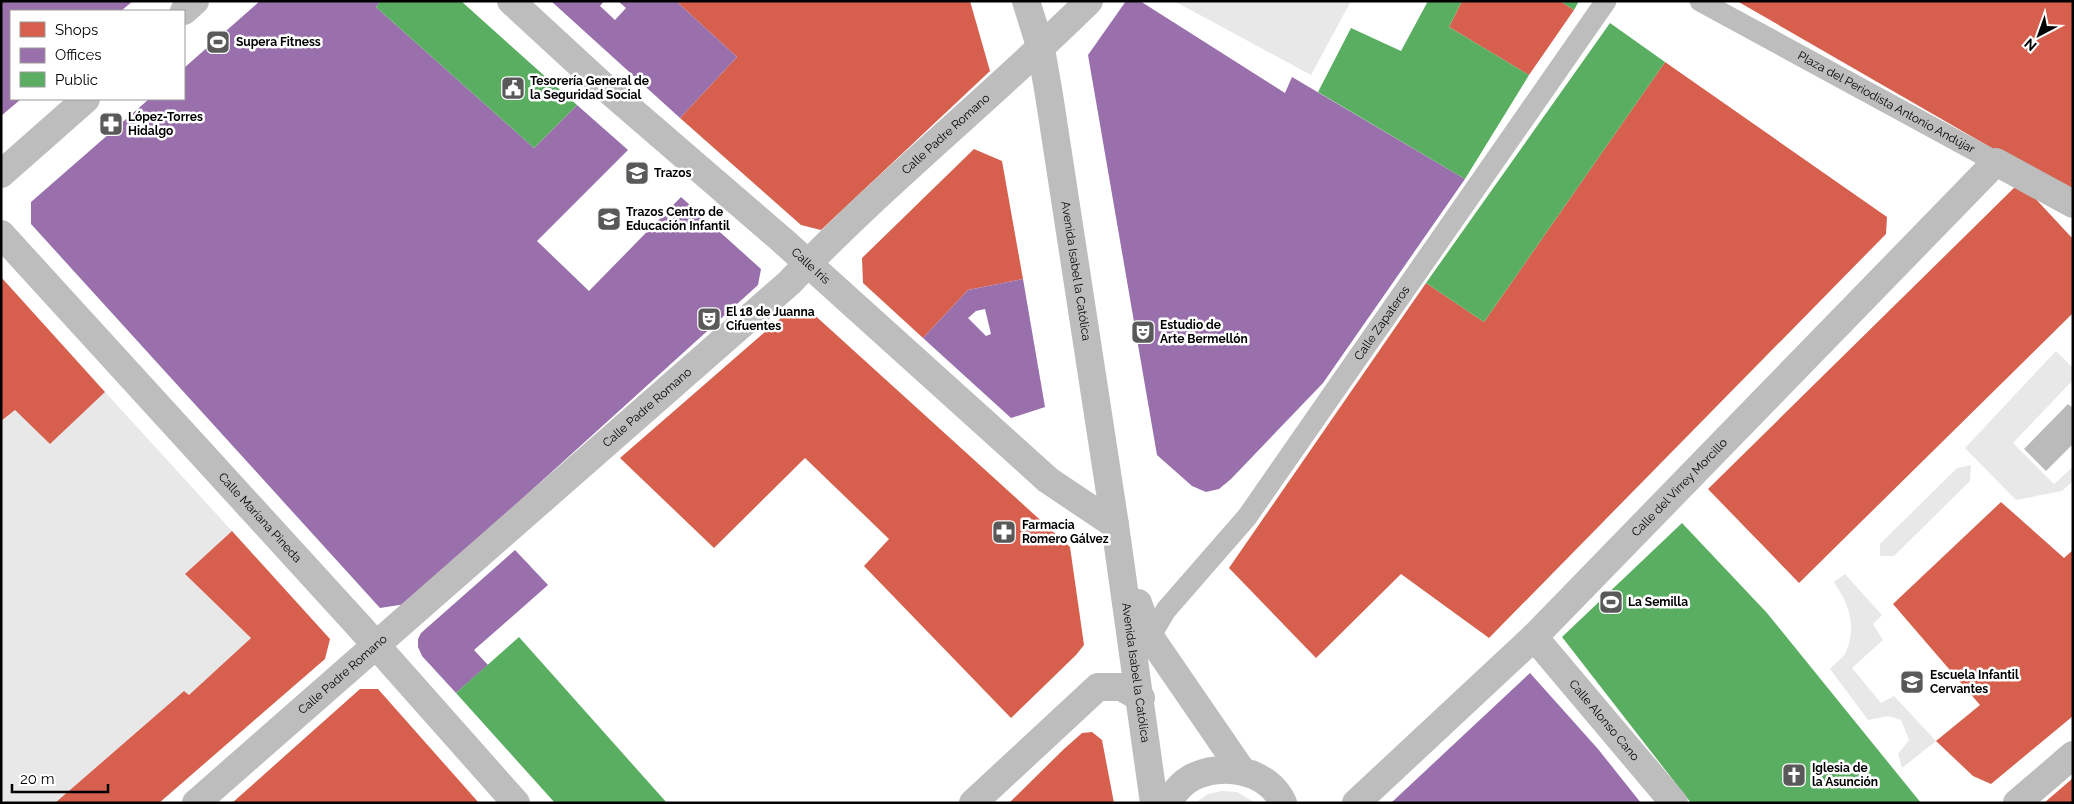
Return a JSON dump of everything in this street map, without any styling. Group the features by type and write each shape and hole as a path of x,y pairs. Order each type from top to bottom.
{"street":[{"path":"185,10 195,1"},
{"name":"Calle Iris","path":"511,1 600,83 808,263 1048,480 1116,534"},
{"name":"Avenida Isabel la Católica","path":"1026,1 1041,48 1141,698 1154,803"},
{"name":"Calle Padre Romano","path":"196,803 375,644 789,283 808,263 1041,48 1089,1"},
{"name":"Calle Zapateros","path":"1150,637 1166,610 1247,517 1606,1"},
{"name":"Plaza del Periodista Antonio Andújar","path":"1700,1 2073,204"},
{"path":"1,174 85,100"},
{"name":"Calle del Virrey Morcillo","path":"1356,803 1534,637 1996,162"},
{"name":"Calle Mariana Pineda","path":"1,234 375,644 516,803"},
{"name":"Avenida Isabel la Católica","path":"1116,534 1150,637 1242,770"},
{"name":"Calle Alonso Cano","path":"1534,637 1674,803"},
{"path":"973,803 1098,686 1121,687 1141,698"},
{"path":"2017,803 2073,755"},
{"path":"1167,803 1173,794 1190,778 1211,770 1242,770 1263,780 1283,803"}],"shaded area":[{"path":"1174,1 1351,1 1311,75"},
{"path":"2056,351 2073,368 2073,380 2013,443 2054,484 2073,467 2073,481 2062,491 2016,500 1965,448"},
{"path":"105,392 232,531 185,574 251,638 189,695 184,691 55,803 6,803 1,797 1,728 3,726 1,724 1,421 15,410 50,443"},
{"path":"2068,404 2073,408 2073,444 2046,471 2024,449"},
{"path":"1971,465 1970,481 1894,556 1880,556 1880,544 1957,468"},
{"path":"1845,574 1882,615 1873,624 1883,640 1852,668 1881,703 1894,696 1936,741 1902,768 1898,754 1909,740 1901,720 1888,716 1868,720 1830,669 1846,652 1851,633 1850,616 1847,607 1834,582"},
{"path":"1222,791 1237,792 1255,803 1195,803 1208,794"}],"building: Shops":[{"path":"676,1 970,1 990,71 821,230 801,225 680,118 737,57"},
{"path":"1462,1 1560,1 1574,10 1529,75 1449,27"},
{"path":"1737,1 2073,1 2073,195 1990,147"},
{"path":"1665,62 1887,217 1886,234 1489,638 1401,574 1316,658 1229,568 1426,283 1484,322"},
{"path":"974,149 1002,161 1023,279 968,290 923,338 863,283 862,258"},
{"path":"2020,182 2073,239 2073,313 1799,583 1708,489"},
{"path":"1,277 105,392 50,444 15,410 1,421"},
{"path":"809,310 1070,547 1084,645 1011,718 864,566 889,539 805,458 714,548 620,458 789,311"},
{"path":"2001,502 2064,558 2073,550 2073,716 1991,784 1973,776 1936,741 1980,705 1893,604"},
{"path":"232,531 330,639 325,659 159,803 55,803 184,691 189,695 251,638 185,574"},
{"path":"360,689 378,689 479,803 232,803"},
{"path":"1092,732 1102,740 1114,803 1009,803 1082,733"},
{"path":"2073,778 2073,803 2044,803"}],"building: Offices":[{"path":"1,1 133,1 122,10 10,10 10,100 20,100 1,116"},
{"path":"260,1 381,1 376,7 534,148 577,105 628,150 537,241 589,291 681,197 761,269 758,285 406,604 380,608 31,224 31,202 148,100 185,100 185,67"},
{"path":"551,1 604,1 600,6 615,20 626,8 618,1 676,1 737,57 680,118"},
{"path":"1126,1 1140,1 1285,93 1292,77 1465,179 1323,383 1231,479 1219,489 1206,492 1192,486 1157,455 1088,55"},
{"path":"1023,279 1045,407 1011,418 923,338 968,290","holes":["985,309 991,334 986,336 968,318 976,311"]},
{"path":"515,550 548,585 474,650 488,665 456,693 422,656 418,647 418,639 421,633"},
{"path":"1530,673 1598,749 1641,803 1391,803"}],"building: Public":[{"name":"Tesorería General de la Seguridad Social","path":"381,1 461,1 577,105 534,148 376,7"},
{"path":"1428,1 1462,1 1449,27 1529,75 1465,179 1318,92 1351,28 1401,51"},
{"path":"1560,1 1579,1 1574,10"},
{"path":"1610,23 1665,62 1484,322 1426,283"},
{"path":"1682,523 1767,613 1921,803 1691,803 1562,637"},
{"path":"519,637 667,803 555,803 456,693"}],"place":[{"name":"Supera Fitness","path":"218,42"},
{"name":"Tesorería General de la Seguridad Social","path":"513,88"},
{"name":"López-Torres Hidalgo","path":"111,124"},
{"name":"Trazos","path":"637,173"},
{"name":"Trazos Centro de Educación Infantil","path":"609,219"},
{"name":"El 18 de Juanna Cifuentes","path":"709,319"},
{"name":"Estudio de Arte Bermellón","path":"1143,332"},
{"name":"Farmacia Romero Gálvez","path":"1004,532"},
{"name":"La Semilla","path":"1611,602"},
{"name":"Escuela Infantil Cervantes","path":"1912,682"},
{"name":"Iglesia de la Asunción","path":"1794,775"}]}
